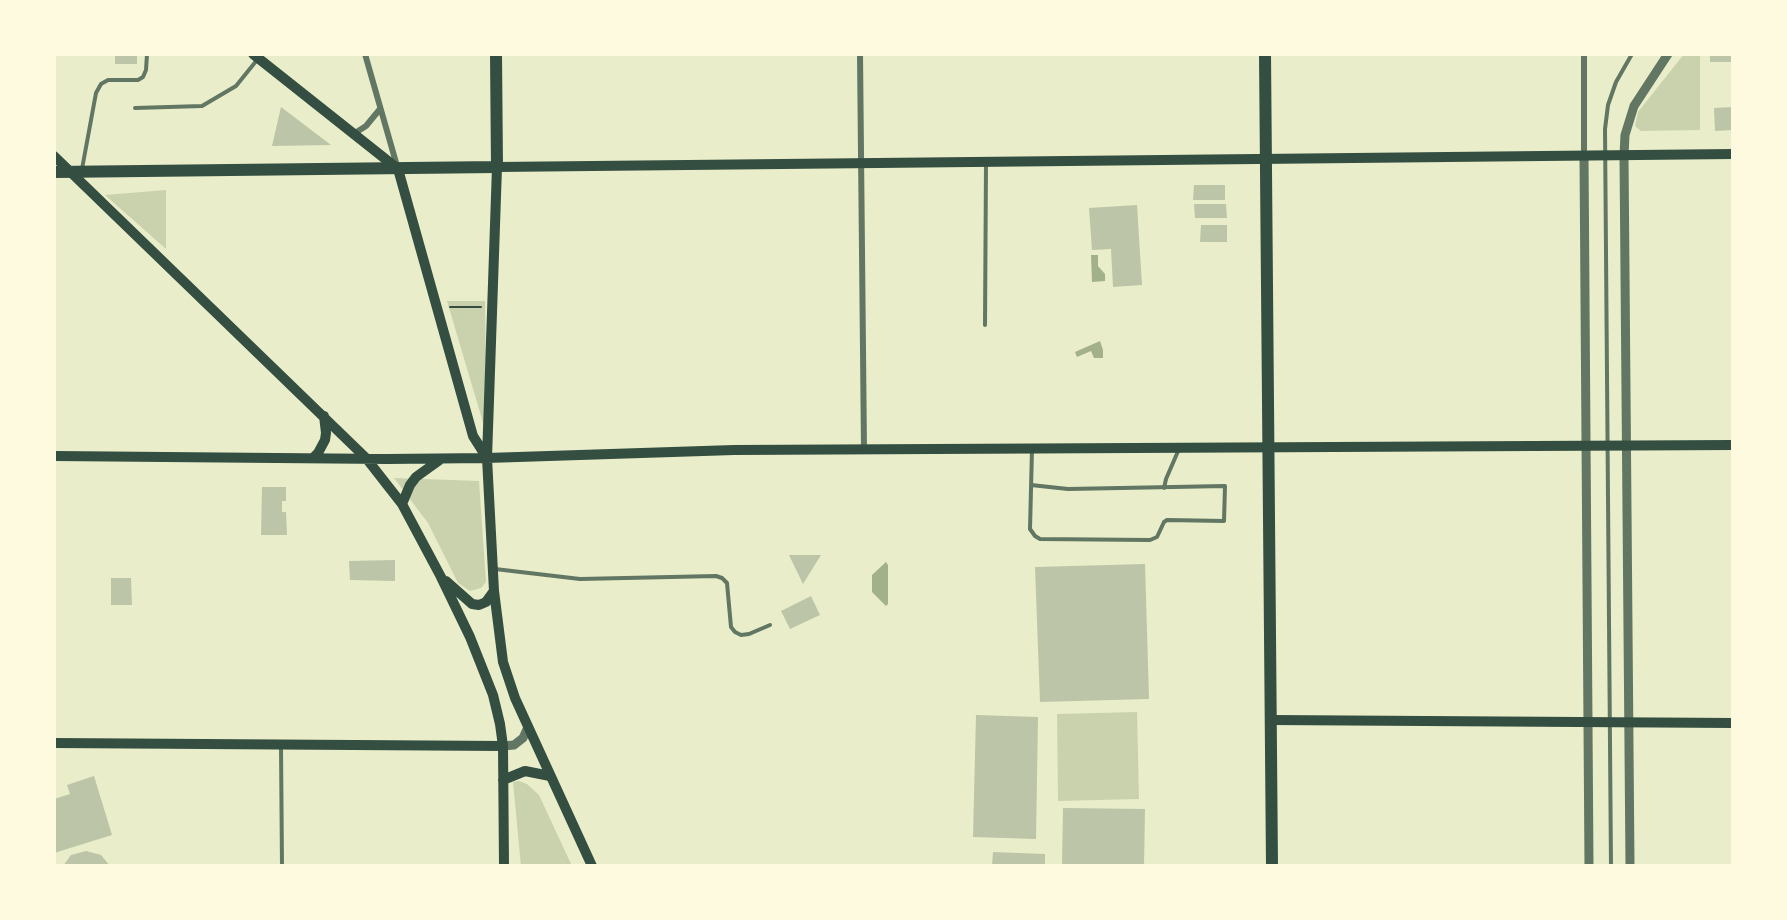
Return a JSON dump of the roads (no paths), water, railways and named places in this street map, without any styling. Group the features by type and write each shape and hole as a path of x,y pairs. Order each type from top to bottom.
{"main road":[{"path":"496,54 497,167 487,458 494,591 507,679 592,866"},
{"path":"1265,54 1272,866"},
{"path":"255,56 398,169 473,436 487,458"},
{"path":"54,172 1733,154"},
{"path":"54,156 76,172 324,416 366,458 402,504 470,637 493,695 503,746 504,866"},
{"path":"313,458 325,440 324,416"},
{"path":"54,456 487,458 734,450 1733,445"},
{"path":"402,504 405,494 416,477 442,458"},
{"path":"441,577 472,604 479,605 486,602 494,591"},
{"path":"1271,720 1733,723"},
{"path":"54,743 503,746"},
{"path":"503,780 525,771 550,776"}],"street":[{"path":"365,54 398,169"},
{"path":"860,54 864,449"},
{"path":"1584,54 1590,866"},
{"path":"1630,866 1624,155 1625,135 1634,106 1668,54"},
{"path":"355,133 366,126 380,109"},
{"path":"503,746 514,745 523,738 528,727"}],"lane":[{"path":"76,172 96,93 101,84 108,80 138,80 143,77 147,54"},
{"path":"1611,866 1605,155 1608,105 1616,82 1632,54"},
{"path":"135,108 202,106 236,86 255,56"},
{"path":"986,162 986,325"},
{"path":"1164,488 1180,447"},
{"path":"1031,485 1068,489 1225,486 1224,521 1167,520 1157,537 1150,540 1040,539 1030,529 1031,485 1032,448"},
{"path":"494,569 580,579 716,576 727,583 731,627 735,632 741,635 749,634 770,625"},
{"path":"281,744 282,866"}]}
